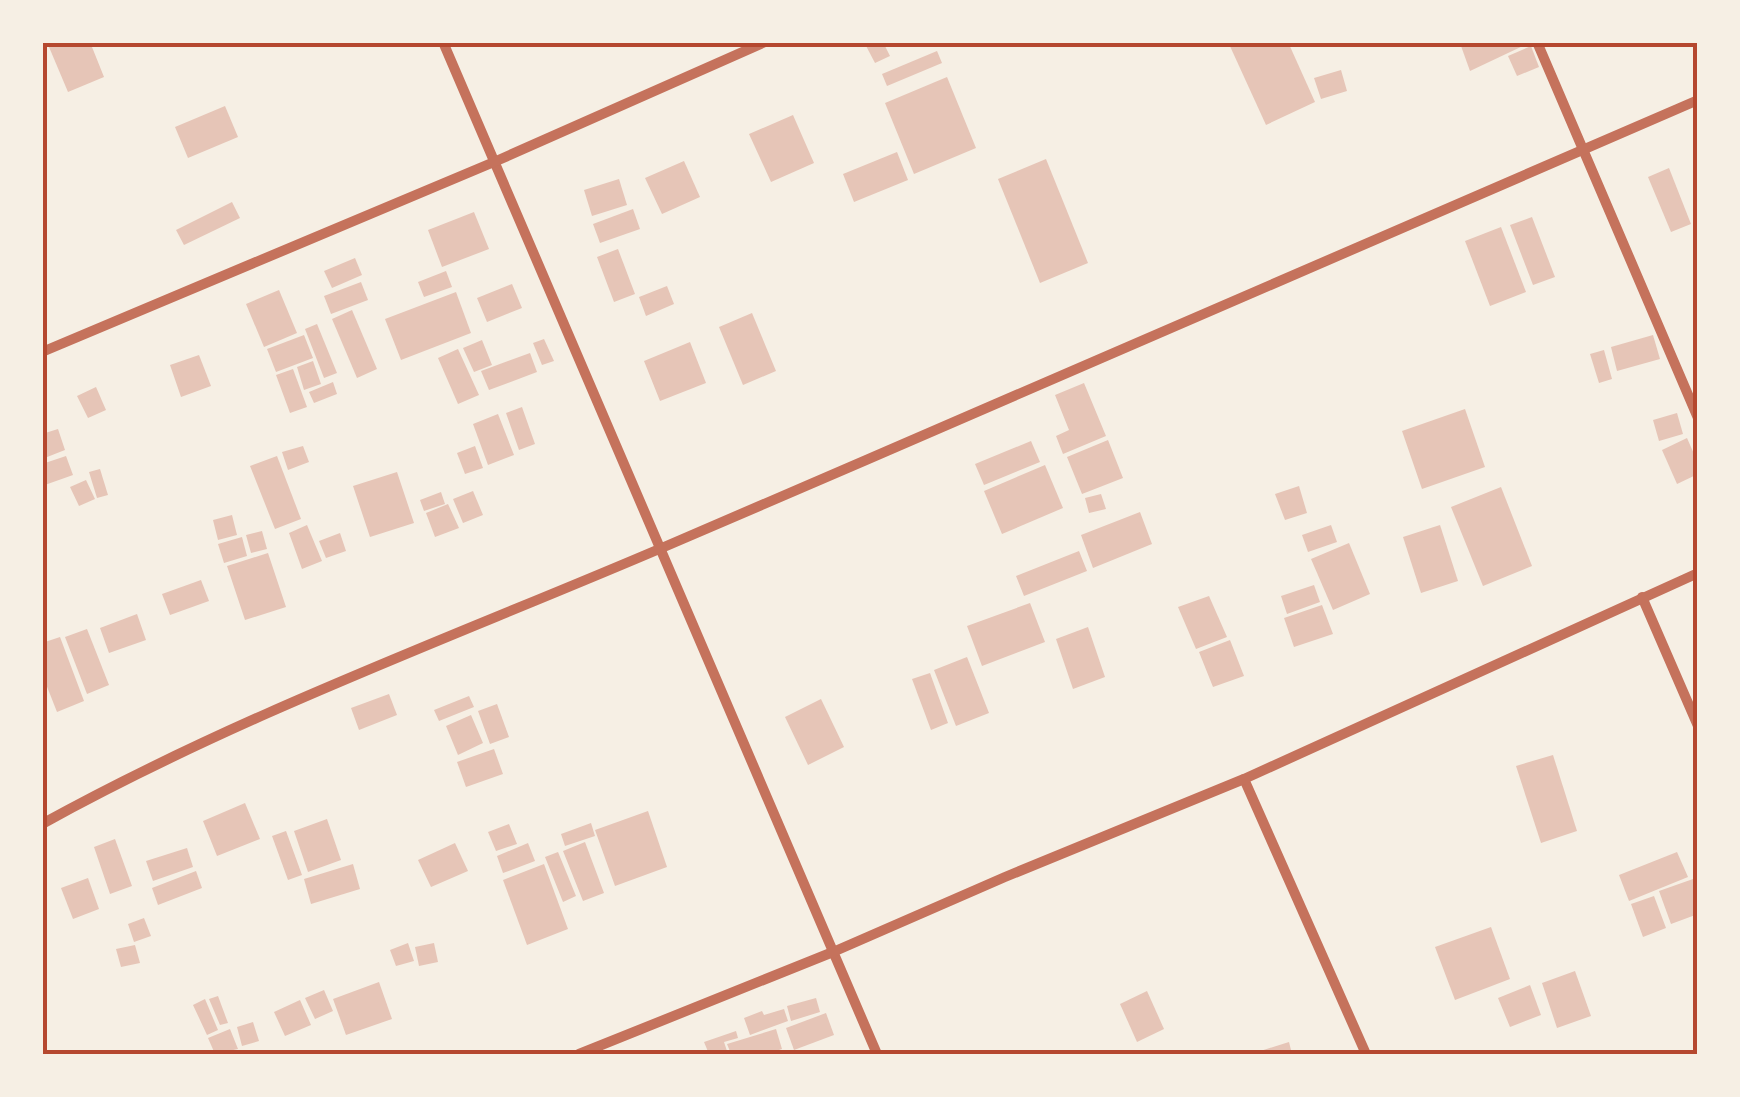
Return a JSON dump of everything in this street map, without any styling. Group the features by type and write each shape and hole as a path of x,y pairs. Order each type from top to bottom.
{"street":[{"path":"443,42 877,1054"},
{"path":"42,352 494,162 765,42"},
{"path":"1537,42 1698,418"},
{"path":"42,824 167,758 284,706 660,549 1698,100"},
{"path":"578,1054 833,952 1244,779 1698,573"},
{"path":"1642,597 1698,726"},
{"path":"1244,779 1366,1054"}],"building":[{"path":"61,42 90,42 104,77 68,92 49,47"},
{"path":"864,42 883,42 890,56 875,63"},
{"path":"1288,42 1315,102 1266,125 1229,44"},
{"path":"1468,42 1531,42 1470,71 1461,46"},
{"path":"1531,46 1539,67 1517,76 1508,56"},
{"path":"937,51 942,63 887,86 882,74"},
{"path":"1341,70 1347,91 1321,99 1314,78"},
{"path":"947,77 976,148 914,174 885,103"},
{"path":"225,106 238,137 188,158 175,127"},
{"path":"793,115 814,163 771,182 749,134"},
{"path":"897,152 908,180 854,202 843,174"},
{"path":"1046,159 1088,263 1040,283 998,179"},
{"path":"684,161 700,197 662,214 645,178"},
{"path":"1669,168 1691,224 1671,232 1648,177"},
{"path":"619,179 627,205 592,216 584,190"},
{"path":"232,202 240,218 184,245 176,230"},
{"path":"633,209 640,229 600,243 593,224"},
{"path":"474,212 489,249 442,267 428,230"},
{"path":"1532,217 1555,277 1533,285 1510,225"},
{"path":"1501,227 1526,292 1490,306 1465,241"},
{"path":"618,249 635,294 614,302 597,257"},
{"path":"355,258 362,275 332,288 324,271"},
{"path":"446,271 452,287 424,297 418,282"},
{"path":"361,282 368,300 331,314 324,296"},
{"path":"512,284 522,308 487,322 477,298"},
{"path":"667,286 674,304 646,316 639,297"},
{"path":"279,290 297,333 264,347 246,304"},
{"path":"456,292 471,333 401,360 385,319"},
{"path":"352,310 377,369 357,378 332,319"},
{"path":"752,313 776,371 743,385 719,327"},
{"path":"317,324 337,373 324,378 305,329"},
{"path":"304,335 313,358 276,372 267,349"},
{"path":"1653,335 1660,359 1617,371 1611,347"},
{"path":"544,339 554,361 542,365 533,343"},
{"path":"482,340 492,365 474,372 463,348"},
{"path":"690,342 706,383 660,401 644,361"},
{"path":"458,349 479,395 458,404 438,358"},
{"path":"1604,350 1612,379 1599,383 1590,354"},
{"path":"530,353 537,372 489,390 481,371"},
{"path":"199,355 211,386 181,397 170,365"},
{"path":"313,361 321,384 304,390 297,367"},
{"path":"293,369 307,407 290,413 276,375"},
{"path":"333,382 337,394 314,403 309,392"},
{"path":"1084,383 1106,436 1063,454 1056,436 1069,430 1055,395"},
{"path":"96,387 106,410 88,418 77,396"},
{"path":"522,407 535,444 519,450 506,413"},
{"path":"1465,409 1485,467 1422,489 1402,431"},
{"path":"1677,413 1683,434 1659,441 1653,420"},
{"path":"498,414 514,455 488,465 473,424"},
{"path":"58,429 65,450 42,459 42,434"},
{"path":"1687,438 1698,463 1698,474 1677,484 1662,450"},
{"path":"1108,440 1123,478 1082,494 1067,457"},
{"path":"1031,441 1040,462 984,485 975,464"},
{"path":"303,446 309,462 288,470 282,452"},
{"path":"475,446 483,468 465,474 457,453"},
{"path":"66,456 73,475 42,486 42,464"},
{"path":"277,456 301,519 275,529 250,466"},
{"path":"1045,465 1063,508 1002,534 984,491"},
{"path":"100,469 108,495 97,498 89,472"},
{"path":"397,472 414,523 370,537 353,486"},
{"path":"86,480 95,499 79,506 70,487"},
{"path":"1299,486 1307,513 1285,520 1275,494"},
{"path":"1501,487 1532,566 1483,586 1451,507"},
{"path":"473,491 483,515 463,523 453,499"},
{"path":"441,492 445,504 424,511 420,500"},
{"path":"1101,494 1106,509 1089,513 1085,498"},
{"path":"448,504 459,528 435,537 426,513"},
{"path":"1140,512 1152,544 1093,568 1081,535"},
{"path":"232,515 237,535 218,540 213,520"},
{"path":"307,525 322,561 302,569 289,533"},
{"path":"1331,525 1337,542 1308,552 1302,535"},
{"path":"1440,525 1458,581 1421,593 1403,537"},
{"path":"262,531 267,549 251,553 246,535"},
{"path":"340,533 346,551 326,558 319,541"},
{"path":"242,537 247,556 224,563 218,544"},
{"path":"1349,543 1370,594 1333,610 1311,559"},
{"path":"1079,551 1087,571 1024,596 1016,576"},
{"path":"268,553 286,607 245,620 227,566"},
{"path":"201,580 209,601 170,615 162,594"},
{"path":"1314,585 1320,602 1287,614 1281,596"},
{"path":"1209,596 1227,637 1196,649 1178,607"},
{"path":"1030,603 1045,642 982,666 967,626"},
{"path":"1322,605 1333,634 1294,647 1284,618"},
{"path":"137,614 146,640 109,653 100,628"},
{"path":"1088,627 1105,677 1073,689 1056,639"},
{"path":"87,629 109,685 87,694 65,637"},
{"path":"60,637 84,701 57,712 42,674 42,643"},
{"path":"1230,640 1244,676 1213,687 1199,652"},
{"path":"967,657 989,713 956,726 934,670"},
{"path":"930,673 948,723 931,730 912,679"},
{"path":"389,694 397,715 359,730 351,708"},
{"path":"469,696 474,707 439,721 434,710"},
{"path":"821,699 844,747 808,765 785,717"},
{"path":"497,704 509,737 490,744 478,711"},
{"path":"471,715 483,743 458,755 446,726"},
{"path":"494,749 503,774 466,787 457,762"},
{"path":"1553,755 1577,831 1541,843 1516,766"},
{"path":"245,803 260,839 217,856 203,821"},
{"path":"648,811 667,867 615,886 595,830"},
{"path":"327,819 341,860 308,872 294,831"},
{"path":"591,823 595,836 565,846 561,834"},
{"path":"509,824 517,844 496,851 488,832"},
{"path":"286,831 302,875 288,880 272,836"},
{"path":"115,839 132,886 110,894 94,847"},
{"path":"585,842 604,893 583,901 563,851"},
{"path":"455,843 468,871 431,887 418,860"},
{"path":"528,843 535,861 503,873 497,856"},
{"path":"187,848 193,867 153,881 146,861"},
{"path":"558,852 576,896 563,902 545,857"},
{"path":"1677,852 1688,877 1629,901 1619,875"},
{"path":"353,864 360,889 311,904 304,879"},
{"path":"544,864 568,929 527,945 503,880"},
{"path":"196,871 202,888 158,905 152,888"},
{"path":"88,878 99,909 73,919 61,888"},
{"path":"1693,879 1698,892 1698,914 1671,924 1659,891"},
{"path":"1654,896 1666,928 1643,937 1631,904"},
{"path":"144,918 151,936 134,942 128,924"},
{"path":"1491,927 1510,979 1455,1000 1435,947"},
{"path":"408,943 414,961 396,966 390,950"},
{"path":"434,943 438,962 419,966 415,947"},
{"path":"135,945 140,963 121,967 116,949"},
{"path":"1575,971 1591,1016 1557,1028 1542,983"},
{"path":"379,982 392,1019 346,1035 333,999"},
{"path":"1530,985 1541,1015 1510,1027 1498,998"},
{"path":"324,990 333,1011 315,1019 305,998"},
{"path":"1147,991 1164,1029 1137,1042 1120,1004"},
{"path":"218,996 228,1023 220,1025 209,999"},
{"path":"816,998 820,1012 791,1021 787,1006"},
{"path":"205,999 218,1030 207,1035 193,1005"},
{"path":"300,1000 311,1025 285,1036 274,1012"},
{"path":"784,1009 788,1021 750,1035 744,1018"},
{"path":"826,1013 834,1035 794,1050 786,1028"},
{"path":"253,1022 259,1041 242,1046 237,1027"},
{"path":"230,1029 238,1049 215,1054 208,1038"},
{"path":"776,1029 782,1049 767,1054 731,1054 727,1044"},
{"path":"736,1031 738,1038 724,1042 728,1054 709,1054 704,1042"},
{"path":"1289,1042 1292,1054 1251,1054"}]}
